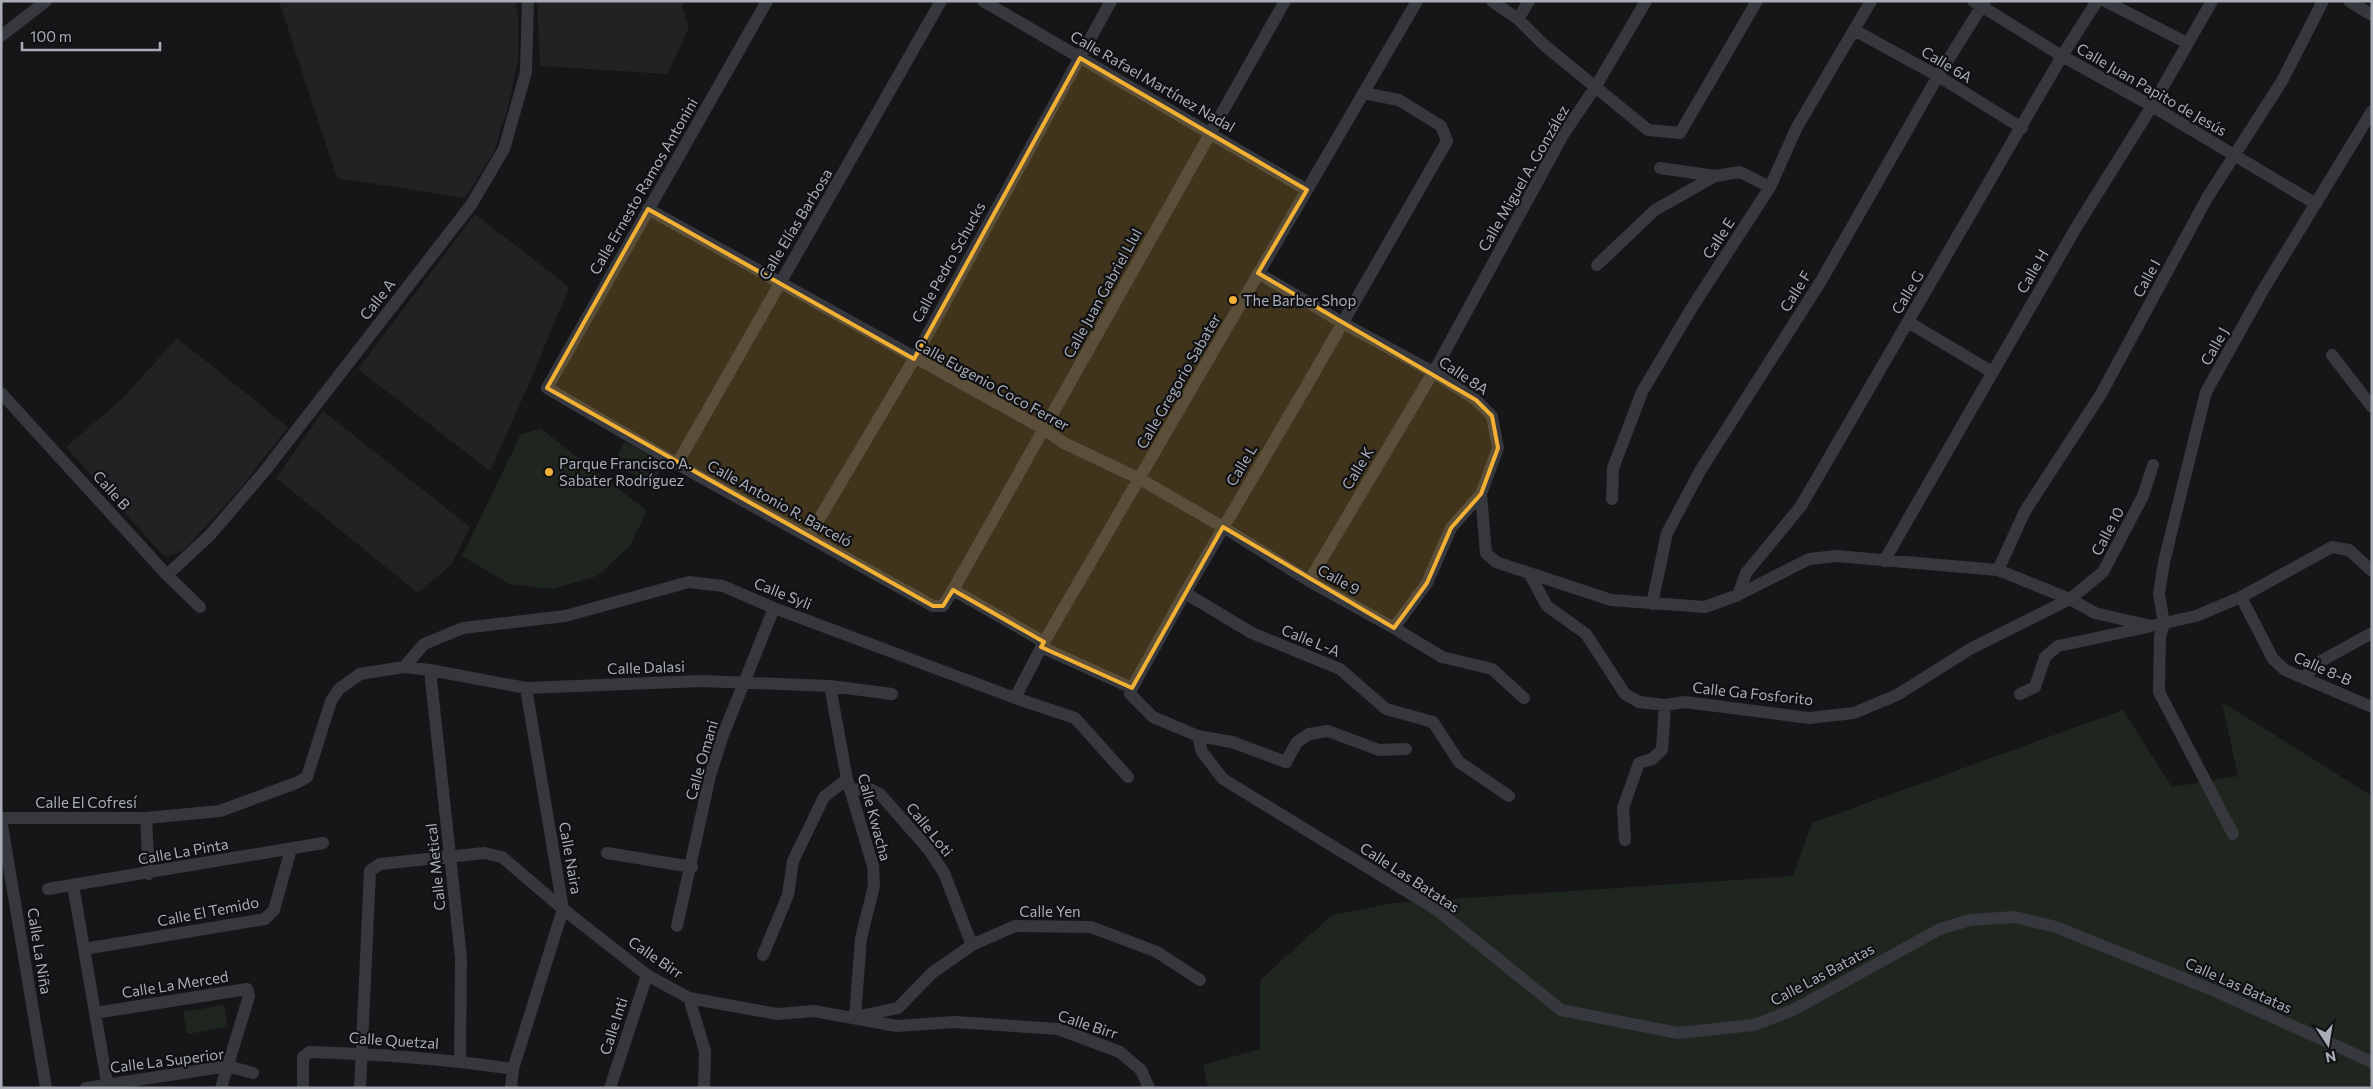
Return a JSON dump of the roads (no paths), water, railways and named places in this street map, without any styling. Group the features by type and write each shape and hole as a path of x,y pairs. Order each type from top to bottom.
{"street":[{"path":"1,36 46,1"},
{"name":"Calle A","path":"167,575 210,536 264,472 471,205 504,149 526,72 528,1"},
{"name":"Calle Ernesto Ramos Antonini","path":"547,388 767,1"},
{"name":"Calle Elías Barbosa","path":"677,464 779,282 832,197 941,1"},
{"name":"Calle Rafael Martínez Nadal","path":"983,1 1307,190"},
{"name":"Calle Pedro Schucks","path":"809,536 914,358 1111,1"},
{"name":"Calle Juan Gabriel Llul","path":"946,601 1285,1"},
{"name":"Calle Gregorio Sabater","path":"1016,698 1043,644 1417,1"},
{"path":"1492,1 1518,19 1544,45 1648,130 1680,133 1757,1"},
{"path":"1518,19 1529,1"},
{"name":"Calle Miguel A. González","path":"1433,372 1563,135 1596,86 1646,1"},
{"name":"Calle E","path":"1612,499 1613,468 1642,392 1691,309 1770,187 1797,127 1871,1"},
{"name":"Calle G","path":"1738,595 1746,573 1800,506 2022,128 2062,56 2097,1"},
{"path":"2105,1 2187,43"},
{"name":"Calle H","path":"1884,561 2077,226 2152,106 2212,1"},
{"name":"Calle I","path":"1998,570 2025,511 2101,394 2208,198 2282,81 2323,1"},
{"path":"2349,1 2372,16"},
{"name":"Calle Juan Papito de Jesús","path":"1980,3 2062,56 2152,106 2316,204"},
{"name":"Calle F","path":"1652,604 1667,533 1700,471 1821,281 1980,3"},
{"name":"Calle 6A","path":"1854,30 1938,76 2022,128"},
{"name":"Calle L","path":"1132,688 1446,141 1441,126 1399,100 1363,93"},
{"name":"Calle J","path":"2233,834 2159,692 2160,636 2164,624 2159,594 2164,562 2206,392 2263,290 2372,111"},
{"path":"1660,168 1715,176 1740,172 1770,187"},
{"path":"1597,265 1655,210 1715,176"},
{"name":"Calle Eugenio Coco Ferrer","path":"648,209 1044,429 1064,443 1140,479"},
{"name":"Calle 8A","path":"1258,273 1343,323 1433,372 1476,400 1492,416 1498,448 1481,494 1451,528 1427,583 1394,628"},
{"path":"1908,322 1992,372"},
{"path":"2332,355 2372,407"},
{"name":"Calle K","path":"1309,581 1433,372"},
{"name":"Calle Antonio R. Barceló","path":"547,388 677,464 933,606 943,606 946,601"},
{"name":"Calle B","path":"1,393 167,575 200,607"},
{"name":"Calle 10","path":"2070,599 2103,572 2143,496 2153,465"},
{"name":"Calle 9","path":"1140,479 1223,527 1309,581 1442,657 1492,669 1524,698"},
{"path":"1481,494 1486,553 1496,562 1611,600 1705,607 1738,595 1809,559 1836,556 1998,570 2070,599 2095,613 2150,626"},
{"path":"2020,694 2035,687 2045,657 2058,646 2196,616 2241,597 2332,547 2349,550 2371,570"},
{"name":"Calle Ga Fosforito","path":"1529,574 1547,606 1586,634 1625,694 1640,702 1664,704 1685,702 1809,718 1854,713 1897,695 1970,649 2070,599"},
{"name":"Calle Syli","path":"404,667 424,644 463,628 565,616 689,582 723,586 774,608 1075,718 1128,777"},
{"path":"953,590 1043,644 1132,688 1130,694 1153,716 1198,736 1232,742 1286,762 1297,742 1309,734 1328,731 1379,750 1406,749"},
{"name":"Calle L-A","path":"1185,593 1252,633 1340,669 1386,709 1432,722 1459,762 1509,796"},
{"name":"Calle 8-B","path":"2241,597 2273,659 2285,670 2372,707"},
{"name":"Calle Omani","path":"678,926 710,776 743,684 774,608"},
{"path":"2304,677 2321,661 2372,633"},
{"name":"Calle Dalasi","path":"146,818 220,812 296,784 307,777 331,701 339,689 360,674 404,667 526,688 702,681 830,686 892,694"},
{"name":"Calle Metical","path":"430,670 461,958 460,1061"},
{"name":"Calle Kwacha","path":"830,686 849,784 873,866 874,886 861,938 856,1017"},
{"name":"Calle Naira","path":"511,1088 514,1069 564,909 526,688"},
{"path":"1625,840 1623,808 1639,763 1652,759 1662,750 1664,704"},
{"name":"Calle Las Batatas","path":"1198,736 1202,752 1223,779 1436,910 1561,1010 1678,1033 1754,1026 1793,1010 1940,928 1970,920 2014,917 2056,927 2206,987 2372,1062"},
{"path":"763,955 788,895 793,861 824,797 849,784"},
{"name":"Calle Loti","path":"849,784 867,788 880,794 929,850 944,873 972,945"},
{"name":"Calle El Cofresí","path":"1,818 146,818 149,874"},
{"name":"Calle La Niña","path":"1,818 46,1088"},
{"name":"Calle La Pinta","path":"48,889 149,874 323,844"},
{"name":"Calle El Temido","path":"84,949 265,919 274,910 291,850"},
{"name":"Calle Birr","path":"360,1088 370,871 380,864 484,853 502,857 647,975 689,998 777,1014 814,1011 856,1017 897,1026 955,1022 1058,1029 1120,1052 1142,1070 1148,1088"},
{"path":"607,853 692,867"},
{"path":"73,885 107,1086"},
{"name":"Calle Yen","path":"856,1017 898,1008 932,973 972,945 1015,926 1091,927 1157,952 1200,980"},
{"name":"Calle Inti","path":"610,1088 647,975"},
{"name":"Calle La Merced","path":"96,1013 246,989 248,996 221,1088"},
{"path":"689,998 705,1051 704,1088"},
{"name":"Calle Quetzal","path":"303,1088 303,1058 310,1052 361,1053 460,1061 514,1069"},
{"name":"Calle La Superior","path":"86,1088 228,1066 253,1073"}],"place":[{"name":"The Barber Shop","path":"1233,300"},
{"name":"Parque Francisco A. Sabater Rodríguez","path":"549,472"}]}
